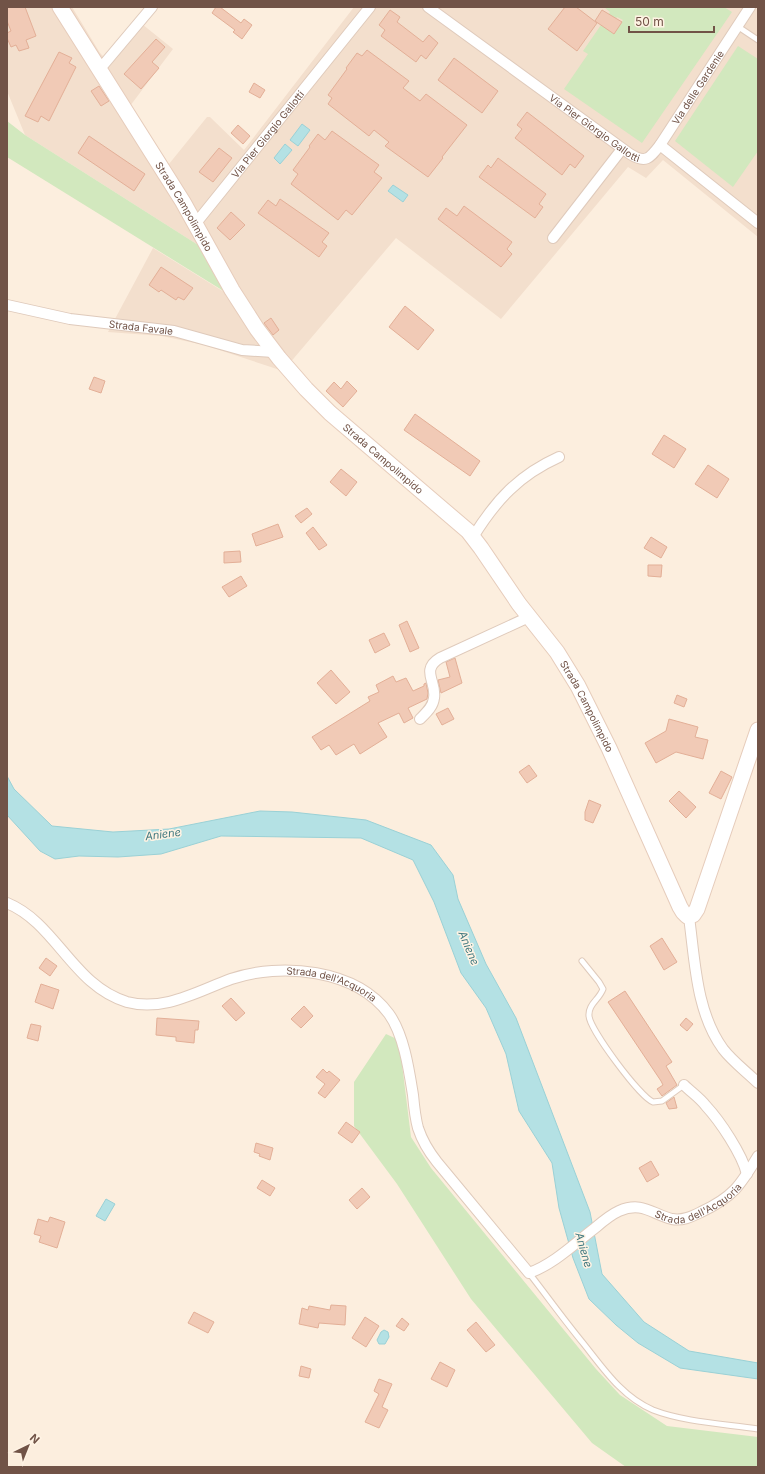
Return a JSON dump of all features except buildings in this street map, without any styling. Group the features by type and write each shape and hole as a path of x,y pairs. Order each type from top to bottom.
{"street":[{"name":"Strada Campolimpido","path":"60,7 196,223 232,290 274,352 330,413 457,521 473,537 564,664 585,698 680,907 689,917"},
{"path":"99,70 152,7"},
{"name":"Via Pier Giorgio Gallotti","path":"196,223 370,7"},
{"name":"Via Pier Giorgio Gallotti","path":"428,7 635,158 643,160 652,155 660,145"},
{"name":"Via delle Gardenie","path":"660,145 748,8"},
{"path":"660,145 758,223"},
{"path":"553,238 622,149"},
{"name":"Strada Favale","path":"7,305 70,319 174,331 242,350 274,352"},
{"path":"473,537 493,508 514,486 533,470 559,457"},
{"path":"420,719 431,708 434,700 430,668 434,662 529,617"},
{"path":"758,730 697,909 693,915 689,917 699,986 712,1030 727,1054 758,1083"},
{"name":"Strada dell'Acquoria","path":"7,903 22,910 35,921 91,982 126,1002 156,1004 173,1001 243,976 261,972 280,971 329,975 352,983 363,990 387,1011 396,1027 409,1074 418,1129 427,1147 437,1162 529,1272 540,1268 559,1256 614,1213 632,1207 644,1208 670,1219 678,1220 687,1219 723,1201 739,1186 758,1156"},
{"path":"684,1085 701,1100 713,1114 738,1152 745,1165 747,1174"}],"lane":[{"path":"737,26 758,40"},
{"path":"582,961 600,982 603,990 590,1007 588,1014 591,1024 620,1067 644,1096 653,1102 662,1101 684,1085"},
{"path":"529,1272 606,1372 633,1398 653,1410 674,1416 758,1429"}],"shaded area":[{"path":"7,7 72,7 100,53 105,58 137,20 173,49 130,106 169,164 207,117 210,117 244,150 354,7 758,7 758,237 663,160 646,178 628,167 501,319 396,238 283,371 204,345 162,336 108,332 153,248 229,295 206,250 25,135 7,91"}],"green space":[{"path":"604,7 724,7 732,12 642,143 564,89 588,54 583,51 610,12","holes":["617,17 623,20 614,33 608,30"]},
{"path":"738,46 758,59 758,151 733,187 675,141"},
{"path":"7,121 25,135 206,250 230,295 7,157"},
{"path":"386,1034 399,1040 411,1137 431,1168 596,1369 620,1395 667,1426 758,1437 758,1467 626,1467 592,1443 471,1299 397,1184 354,1126 354,1082"}],"water":[{"path":"302,124 310,130 298,146 290,140"},
{"path":"285,144 292,150 280,164 274,158"},
{"path":"393,185 408,195 403,202 388,191"},
{"name":"Aniene","path":"7,776 14,789 52,826 113,832 169,829 260,811 292,812 366,820 431,845 453,875 458,899 486,964 516,1018 590,1212 602,1274 644,1322 689,1351 758,1363 758,1379 680,1368 638,1343 616,1325 589,1299 573,1258 559,1208 552,1163 519,1111 506,1054 486,1008 461,973 434,902 413,860 361,838 221,836 161,854 118,857 79,856 55,859 40,851 7,815"},
{"path":"106,1199 115,1204 105,1221 96,1216"},
{"path":"384,1330 388,1332 389,1337 385,1344 379,1344 377,1340 381,1332"}]}
